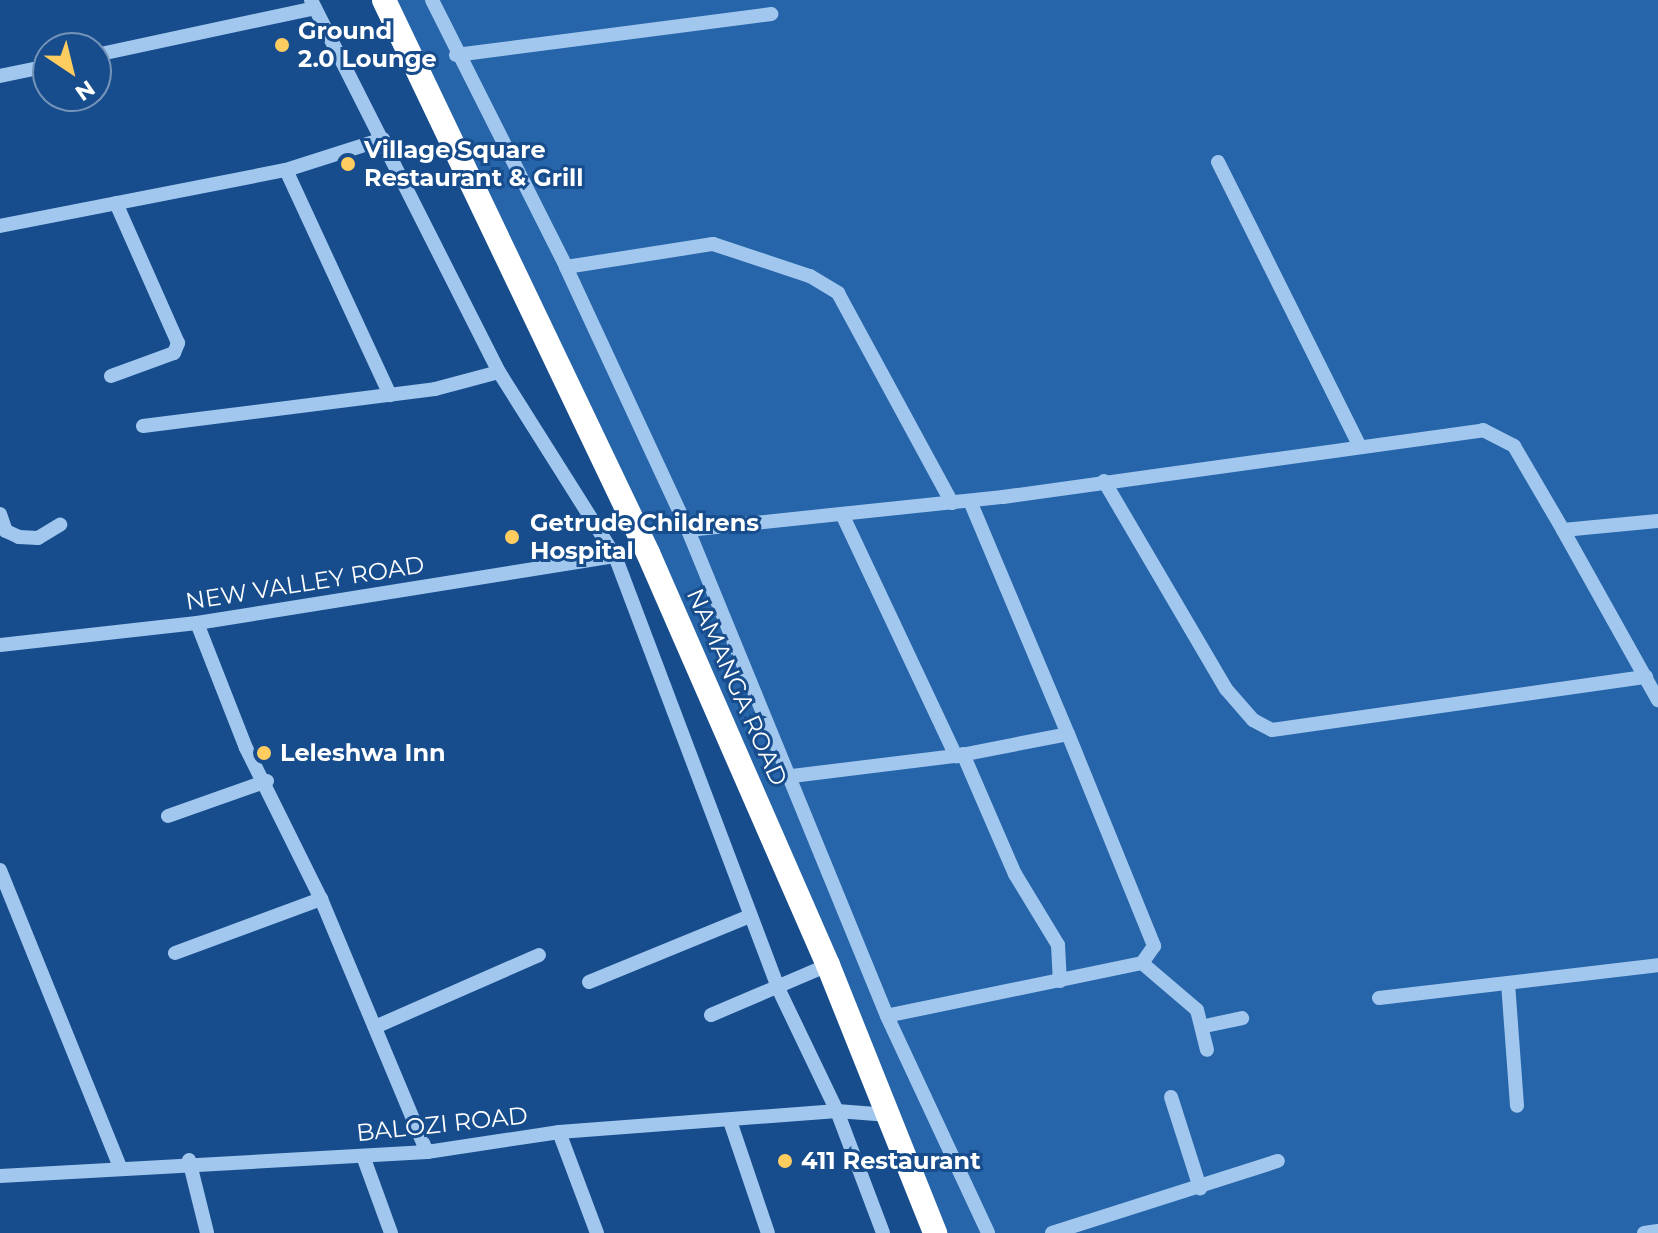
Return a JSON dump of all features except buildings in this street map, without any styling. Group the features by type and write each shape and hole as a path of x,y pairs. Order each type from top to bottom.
{"highway":[{"name":"NAMANGA ROAD","path":"384,0 648,553 828,965 935,1233"}],"street":[{"path":"432,0 456,55 566,267 688,530 792,776 887,1016 988,1233"},
{"path":"112,51 313,4 499,372 615,556 778,988 837,1111 883,1233"},
{"path":"456,55 771,14"},
{"path":"0,76 32,69"},
{"path":"0,226 286,170 383,139"},
{"path":"1218,162 1359,445"},
{"path":"286,170 390,395"},
{"path":"111,376 174,353 178,343 116,203"},
{"path":"566,267 713,244 810,276 838,293 952,503"},
{"path":"143,426 390,395 481,381 499,372"},
{"path":"688,530 970,501 1359,445 1496,433 1514,446 1658,700"},
{"path":"1104,481 1226,689 1253,720 1272,730 1646,677"},
{"path":"887,1016 1142,963 1154,946 970,501"},
{"path":"0,514 6,531 19,537 38,538 60,525"},
{"path":"842,514 1015,874 1058,945 1060,981"},
{"path":"1563,530 1658,521"},
{"name":"NEW VALLEY ROAD","path":"0,645 197,623 615,556"},
{"path":"197,623 246,748 267,781 321,899 427,1152"},
{"path":"792,776 959,755 1068,734"},
{"path":"168,816 267,781"},
{"path":"0,870 119,1165"},
{"path":"175,953 321,899"},
{"path":"589,982 750,916"},
{"path":"375,1027 539,955"},
{"path":"1142,963 1197,1010 1205,1026 1207,1050"},
{"path":"711,1015 828,965"},
{"path":"1379,998 1658,965"},
{"path":"1508,983 1517,1106"},
{"path":"1205,1026 1242,1018"},
{"path":"1171,1097 1200,1188"},
{"name":"BALOZI ROAD","path":"0,1176 189,1160 427,1152 559,1132 837,1111 889,1115"},
{"path":"730,1121 768,1233"},
{"path":"559,1132 597,1233"},
{"path":"363,1156 391,1233"},
{"path":"189,1160 207,1233"},
{"path":"1052,1233 1278,1161"},
{"path":"1644,1233 1658,1231"}],"shaded area":[{"path":"384,0 1658,0 1658,1233 936,1233 660,559"}],"place":[{"name":"Ground 2.0 Lounge","path":"282,45"},
{"name":"Village Square Restaurant & Grill","path":"348,164"},
{"name":"Getrude Childrens Hospital","path":"512,537"},
{"name":"Leleshwa Inn","path":"264,753"},
{"name":"411 Restaurant","path":"785,1161"}]}
